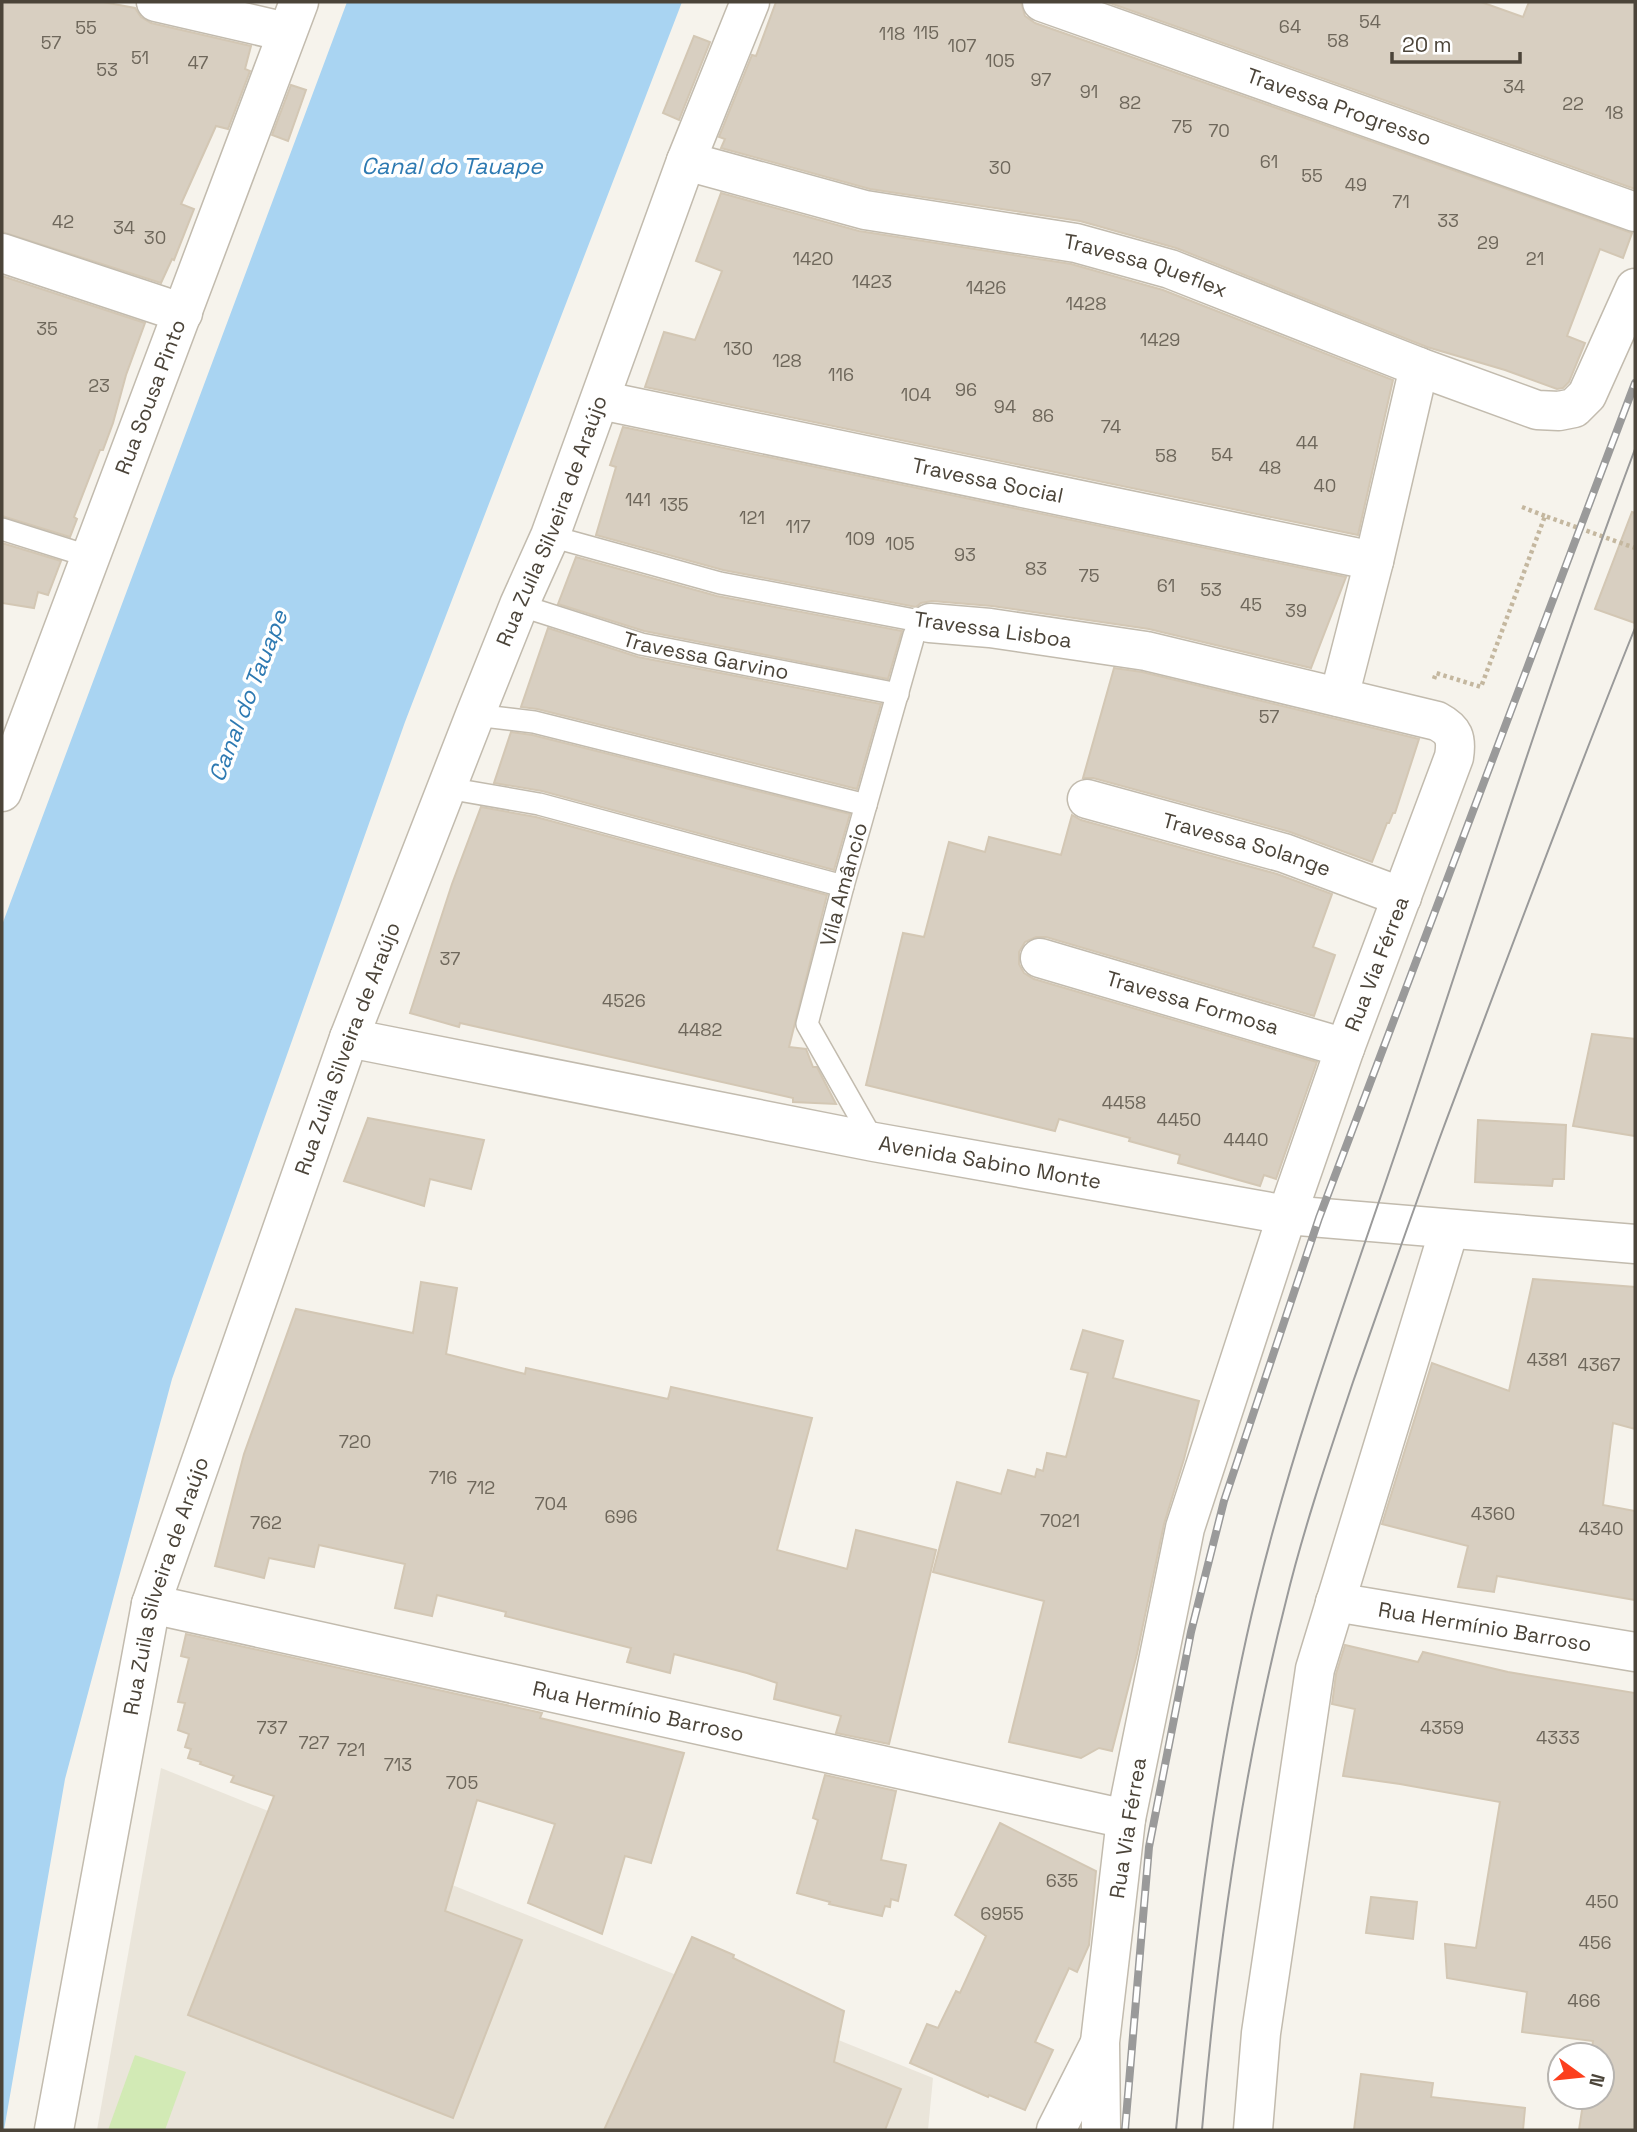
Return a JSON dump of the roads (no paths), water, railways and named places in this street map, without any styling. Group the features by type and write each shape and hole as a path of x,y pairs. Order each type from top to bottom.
{"street":[{"path":"156,2 287,12"},
{"name":"Rua Zuila Silveira de Araújo","path":"54,2130 151,1604 349,1038 519,605 550,536 686,161 750,2"},
{"name":"Travessa Progresso","path":"1042,2 1635,212"},
{"name":"Rua Sousa Pinto","path":"2,792 183,313 287,12"},
{"name":"Travessa Queflex","path":"686,161 864,210 1076,243 1170,269 1419,367 1537,410 1559,411 1574,408 1587,395 1635,288"},
{"path":"2,253 183,313"},
{"path":"1339,697 1419,367"},
{"name":"Travessa Social","path":"600,400 1374,561"},
{"name":"Travessa Lisboa","path":"930,623 990,628 1146,651 1429,719"},
{"name":"Rua Via Férrea","path":"1101,2130 1100,2042 1126,1819 1185,1528 1287,1215 1455,749 1457,741 1451,729 1429,719"},
{"name":"Travessa Solange","path":"1087,799 1284,853 1402,897"},
{"name":"Travessa Formosa","path":"1040,958 1345,1048"},
{"name":"Avenida Sabino Monte","path":"349,1038 873,1142 1287,1215 1635,1244"},
{"path":"1253,2130 1261,2033 1313,1682 1449,1230"},
{"name":"Rua Hermínio Barroso","path":"1335,1602 1635,1652"},
{"name":"Rua Hermínio Barroso","path":"151,1604 1126,1819"},
{"path":"1056,2130 1100,2042"}],"lane":[{"path":"2,529 91,557"},
{"name":"Travessa Lisboa","path":"550,536 720,583 930,623"},
{"name":"Travessa Garvino","path":"519,605 641,644 898,694"},
{"name":"Vila Amâncio","path":"873,1142 807,1024 914,635 930,623"},
{"path":"475,715 534,722 866,805"},
{"path":"447,788 539,804 843,887"}],"water":[{"name":"Canal do Tauape","path":"347,2 682,2 405,722 172,1379 65,1779 2,2130 2,925"}],"tram line":[{"path":"1176,2130 1198,1927 1217,1792 1242,1658 1274,1528 1332,1339 1523,768 1635,449"},
{"path":"1202,2130 1215,1997 1244,1797 1270,1666 1301,1546 1353,1382 1431,1161 1561,815 1635,628"}],"railway":[{"path":"1125,2130 1149,1847 1191,1632 1224,1501 1319,1218 1635,383"}]}
